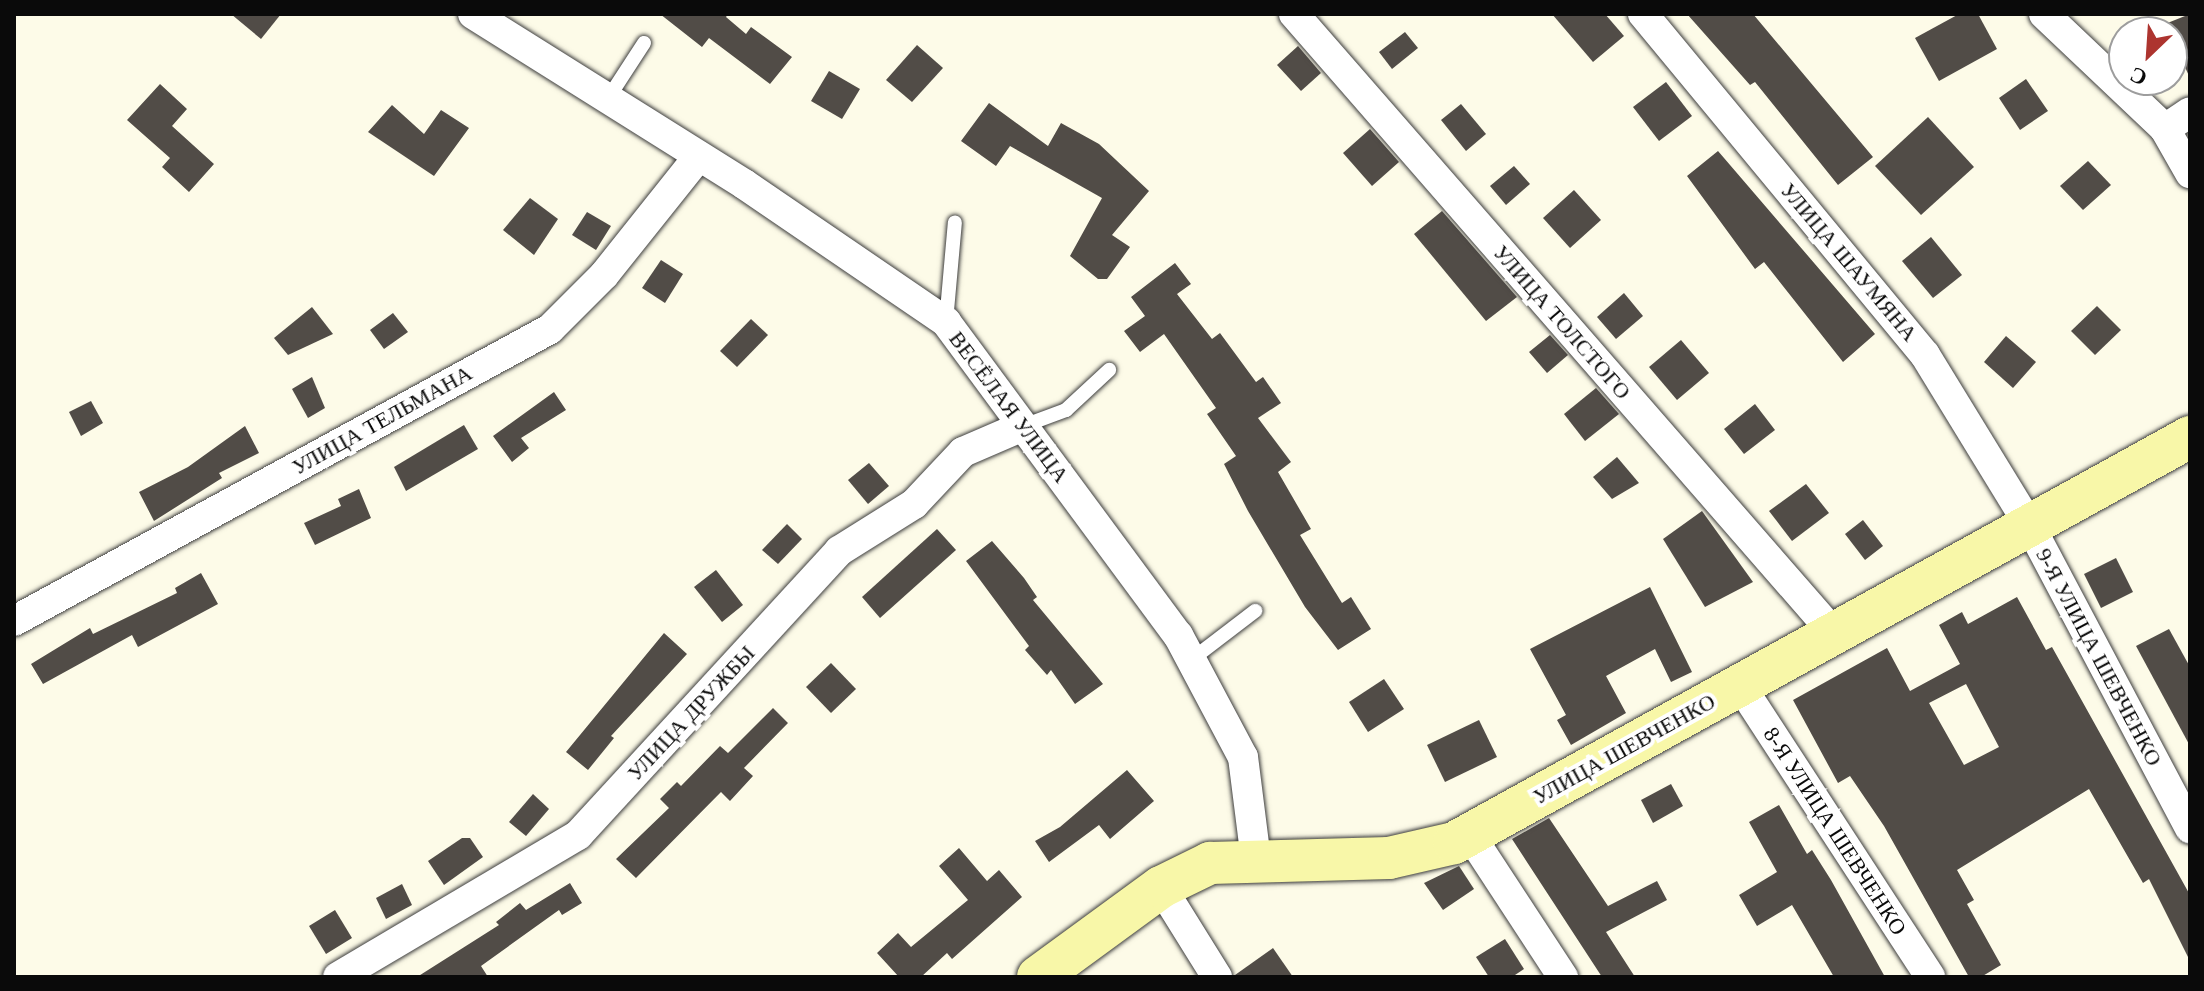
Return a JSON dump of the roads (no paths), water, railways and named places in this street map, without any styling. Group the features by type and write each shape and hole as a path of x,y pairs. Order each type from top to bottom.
{"main road":[{"name":"УЛИЦА ШЕВЧЕНКО","path":"1038,977 1161,887 1210,863 1389,858 1470,835 1740,685 1831,630 2031,528 2190,437"}],"street":[{"name":"ВЕСЁЛАЯ УЛИЦА","path":"473,14 699,156 946,322 1191,660 1243,757 1256,860"},
{"name":"УЛИЦА ТОЛСТОГО","path":"1294,14 1831,630"},
{"name":"УЛИЦА ШАУМЯНА","path":"1643,14 1925,355 2031,528"},
{"path":"2044,14 2178,120 2190,173"},
{"name":"УЛИЦА ТЕЛЬМАНА","path":"14,621 550,329 604,275 699,156"},
{"name":"УЛИЦА ДРУЖБЫ","path":"338,977 578,835 839,551 914,504 963,452 1023,426"},
{"name":"9-Я УЛИЦА ШЕВЧЕНКО","path":"2031,528 2190,828"},
{"name":"8-Я УЛИЦА ШЕВЧЕНКО","path":"1740,685 1930,977"},
{"path":"1470,835 1563,977"},
{"path":"1161,887 1217,977"}],"lane":[{"path":"607,101 644,43"},
{"path":"946,322 955,222"},
{"path":"1023,426 1066,410 1109,370"},
{"path":"1191,660 1255,611"}]}
